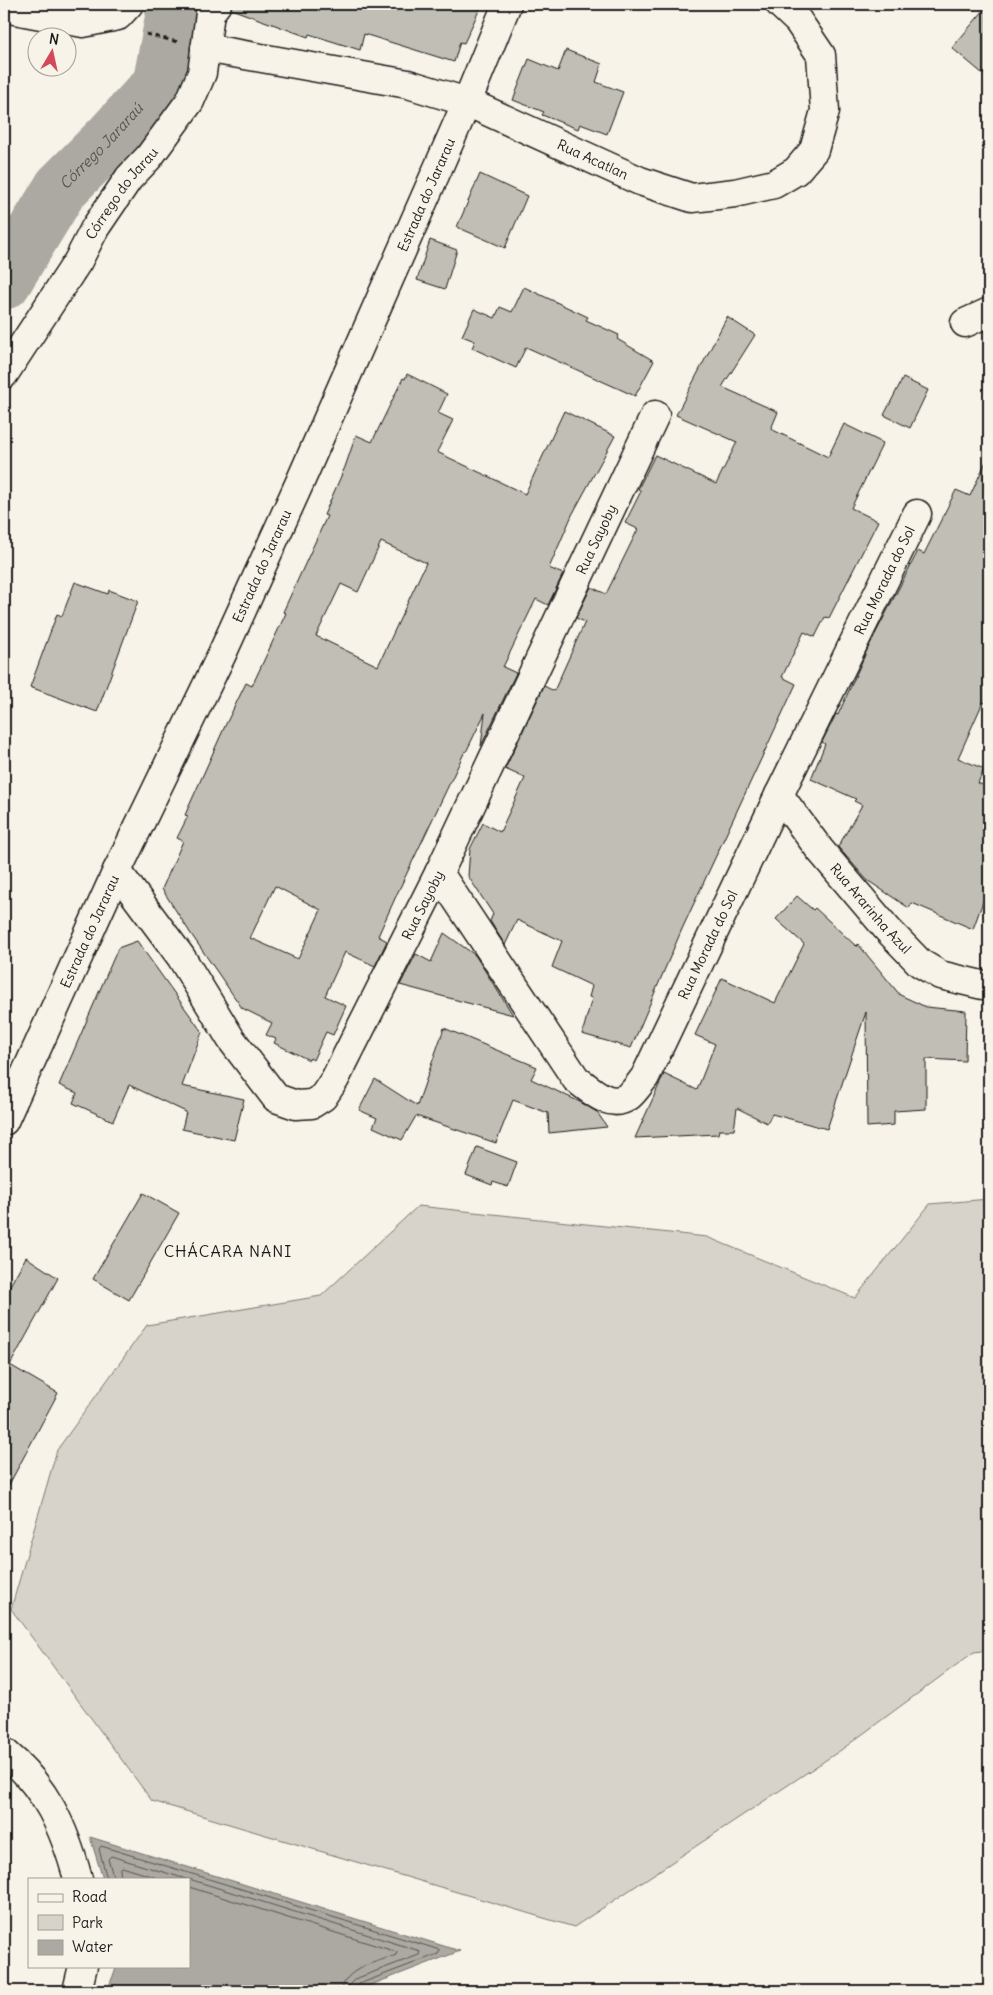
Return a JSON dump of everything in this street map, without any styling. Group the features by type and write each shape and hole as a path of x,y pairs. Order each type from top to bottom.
{"street":[{"path":"4,8 83,23 118,16 129,4"},
{"name":"Córrego do Jarau","path":"4,374 78,261 95,228 129,178 149,157 190,101 202,73 196,46 210,13 217,4"},
{"name":"Estrada do Jararau","path":"4,1120 117,871 222,654 280,527 467,102 507,4"},
{"name":"Rua Acatlan","path":"196,46 408,84 467,102 640,181 692,198 735,193 774,184 796,172 814,150 826,111 821,55 798,21 780,4"},
{"path":"965,323 989,312"},
{"name":"Rua Sayoby","path":"117,871 181,957 231,1039 276,1098 296,1105 312,1104 323,1097 335,1079 440,873 655,415"},
{"name":"Rua Morada do Sol","path":"440,873 576,1079 603,1100 618,1100 629,1096 645,1077 779,794 916,514"},
{"name":"Rua Ararinha Azul","path":"779,794 820,850 888,930 920,963 940,975 987,980"},
{"path":"4,1752 18,1764 51,1805 71,1852 78,1878"},
{"path":"77,1991 83,1968"}],"path":[{"path":"146,34 196,46"}],"green space":[{"path":"989,1199 989,1650 974,1652 841,1750 574,1927 152,1801 11,1609 57,1450 147,1325 321,1296 418,1206 707,1237 855,1298 930,1204"}],"water":[{"path":"90,1837 460,1951 355,1991 107,1991 116,1968 190,1968 190,1878 103,1878"}],"building":[{"path":"232,4 482,4 464,43 460,42 454,62 364,34 360,50 309,34 308,37 231,9"},
{"path":"989,4 989,79 952,48"},
{"path":"566,50 602,64 596,82 623,92 607,134 580,124 578,129 542,115 544,112 513,100 529,59 558,71"},
{"path":"480,174 527,196 505,248 457,227"},
{"path":"430,240 457,250 445,289 417,280"},
{"path":"524,287 588,317 586,320 619,335 617,339 654,361 635,396 526,347 516,368 472,348 475,341 462,336 474,309 495,318 500,307 512,312"},
{"path":"727,317 755,335 722,387 778,412 771,429 828,457 844,424 883,443 851,508 878,521 829,618 825,617 815,637 804,632 782,677 796,684 682,929 631,1048 582,1034 592,998 589,997 592,986 552,967 562,941 517,920 505,945 490,921 493,914 468,876 470,849 483,823 500,832 525,778 505,769 544,686 554,691 585,622 576,618 591,587 606,594 638,529 625,523 641,491 638,489 655,455 716,484 737,442 676,415"},
{"path":"407,374 447,394 438,413 453,420 437,452 525,494 564,411 615,436 572,515 549,568 563,574 548,605 536,599 503,667 516,673 481,746 485,713 397,894 378,936 387,941 375,966 345,952 325,996 346,1006 333,1035 326,1032 313,1060 310,1058 309,1060 274,1043 276,1039 266,1035 272,1023 242,1008 162,889 183,841 177,838 188,816 185,815 246,683 252,686 286,613 283,612 327,516 324,515 345,467 356,435 372,442 403,378 405,379","holes":["381,542 426,563 378,666 316,636 341,584 358,592","275,886 321,910 298,959 250,938"]},
{"path":"903,378 928,390 910,428 884,415"},
{"path":"989,455 989,705 983,702 958,758 984,769 978,783 989,788 989,885 973,929 912,903 909,908 867,880 838,847 862,805 854,801 856,799 811,779 825,744 822,742 836,714 838,715 868,648 918,551 924,554 956,490 970,496"},
{"path":"75,582 108,594 109,590 138,601 97,712 30,687 57,614 62,616"},
{"path":"797,896 813,910 815,908 857,947 858,944 900,995 926,1007 966,1011 965,1061 926,1059 926,1109 894,1111 894,1125 867,1127 866,1012 827,1129 772,1114 767,1123 737,1108 734,1130 719,1130 718,1134 635,1138 664,1074 697,1090 715,1044 695,1035 722,978 775,1003 804,944 776,919"},
{"path":"444,933 475,955 513,1015 400,985 416,954 431,962"},
{"path":"137,941 202,1032 182,1086 244,1099 234,1140 182,1129 186,1112 129,1085 113,1121 73,1103 77,1093 59,1085 118,948"},
{"path":"444,1028 537,1067 531,1079 597,1112 607,1127 549,1133 548,1113 513,1100 496,1143 416,1116 402,1140 373,1127 377,1118 359,1110 375,1079 417,1106"},
{"path":"477,1147 517,1162 508,1187 493,1182 492,1185 466,1175"},
{"path":"143,1193 179,1213 129,1300 93,1279"},
{"path":"26,1257 58,1278 10,1365 58,1393 4,1494 4,1296"}],"waterway":[{"name":"Córrego Jararaú","path":"4,282 61,188 111,138 160,84 175,4"}],"district":[{"name":"CHÁCARA NANI","path":"228,1251"}]}
